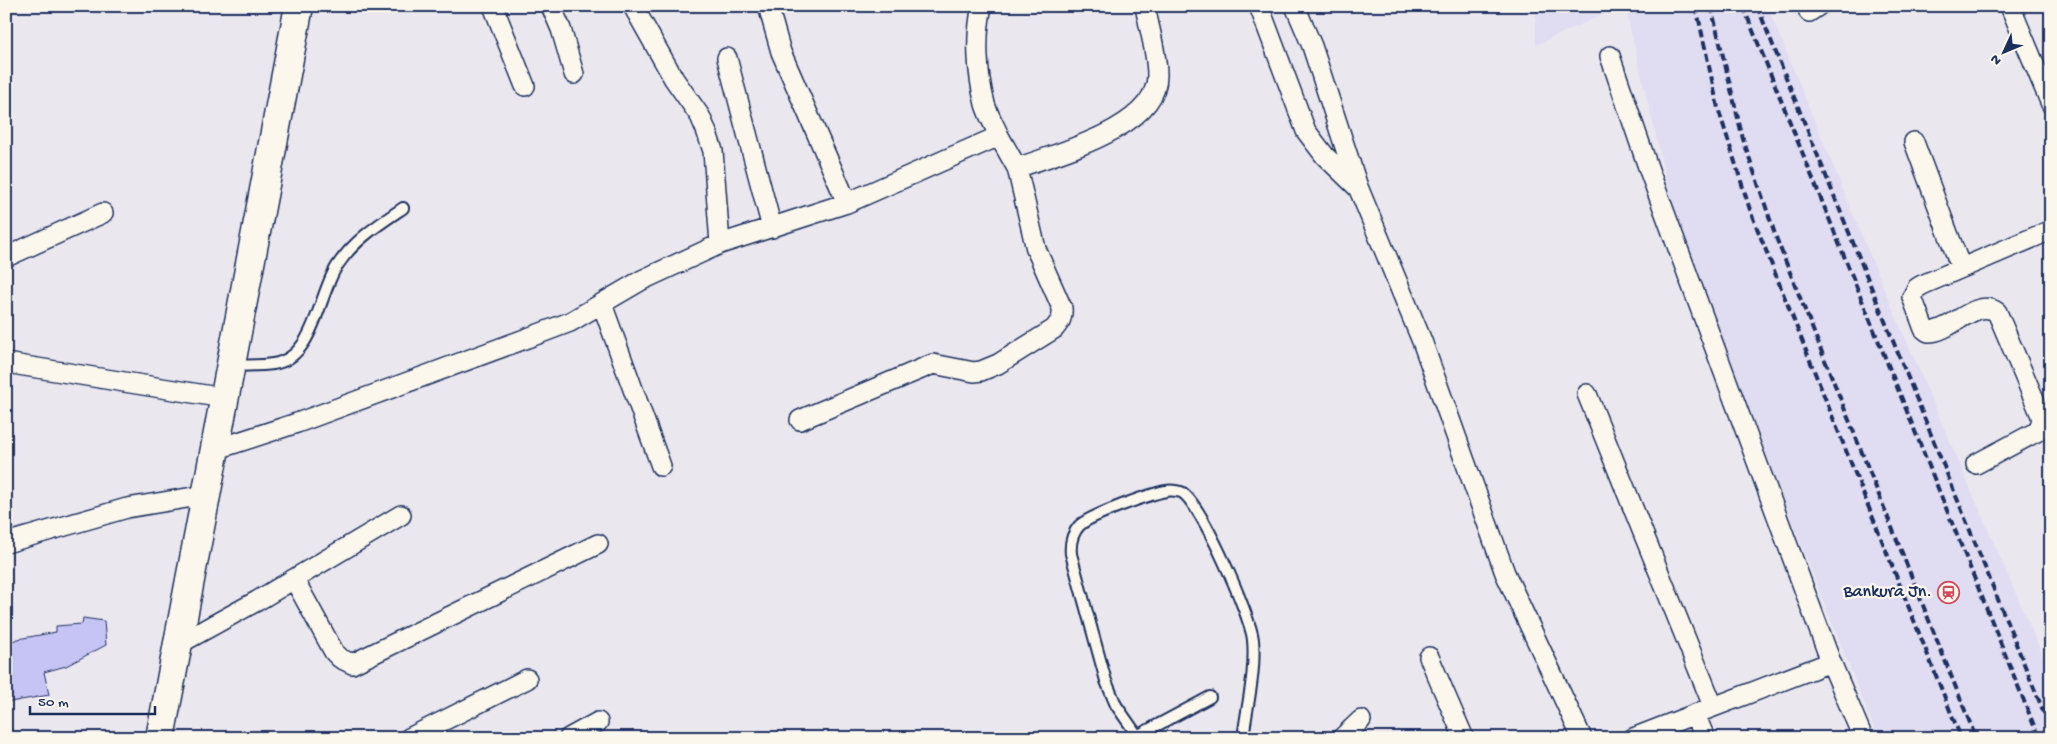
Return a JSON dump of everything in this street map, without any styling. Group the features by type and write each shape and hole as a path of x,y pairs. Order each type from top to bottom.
{"street":[{"path":"160,738 299,6"},
{"path":"493,6 525,86"},
{"path":"551,6 561,29 574,74"},
{"path":"633,6 674,78 700,116 706,130 712,151 720,244"},
{"path":"768,6 781,52 847,203"},
{"path":"800,420 933,364 974,372 981,371 998,364 1054,329 1063,315 1062,308 1036,249 1017,168 999,136 985,105 978,41 982,6"},
{"path":"1017,168 1097,138 1132,119 1142,111 1156,88 1157,75 1145,6"},
{"path":"1259,6 1306,131 1325,156 1358,187"},
{"path":"1295,6 1312,46 1358,187 1422,341 1505,573 1582,738"},
{"path":"2010,6 2051,104"},
{"path":"1610,56 1649,170 1831,662 1863,738"},
{"path":"726,58 772,228"},
{"path":"214,450 297,423 541,334 570,322 642,280 720,244 847,203 999,136"},
{"path":"1914,142 1961,268"},
{"path":"6,257 103,213"},
{"path":"1976,464 2038,431 2042,420 1997,312 1992,308 1982,308 1936,331 1928,332 1924,329 1912,297 1914,292 1922,285 2051,230"},
{"path":"602,304 661,466"},
{"path":"6,363 224,398"},
{"path":"1587,394 1713,706"},
{"path":"6,543 127,508 205,495"},
{"path":"177,645 294,579 401,515"},
{"path":"294,579 334,652 340,658 352,664 598,544"},
{"path":"1429,658 1464,738"},
{"path":"1633,738 1831,662"},
{"path":"409,738 527,679"},
{"path":"1695,714 1705,738"},
{"path":"1342,738 1361,720"},
{"path":"569,738 598,722"}],"lane":[{"path":"230,366 274,364 296,353 307,338 329,280 344,255 356,240 403,208"},
{"path":"1210,697 1138,737 1116,705 1106,681 1071,554 1070,543 1078,527 1087,520 1167,490 1182,492 1195,506 1220,553 1253,633 1254,654 1243,738"}],"shaded area":[{"path":"1536,6 1621,6 1536,45"},
{"path":"1625,6 1767,6 1889,301 2051,675 2051,738 1878,738 1682,245"}],"building":[{"path":"83,618 104,621 106,645 66,666 44,672 49,695 10,702 6,672 6,643 56,632 56,626 82,624"}],"railway":[{"path":"1696,6 1718,108 1751,213 1961,738"},
{"path":"1711,6 1743,139 1777,240 1976,738"},
{"path":"1743,6 2039,738"},
{"path":"1757,6 2051,730"}],"place":[{"name":"Bankura Jn.","path":"1948,592"}]}
